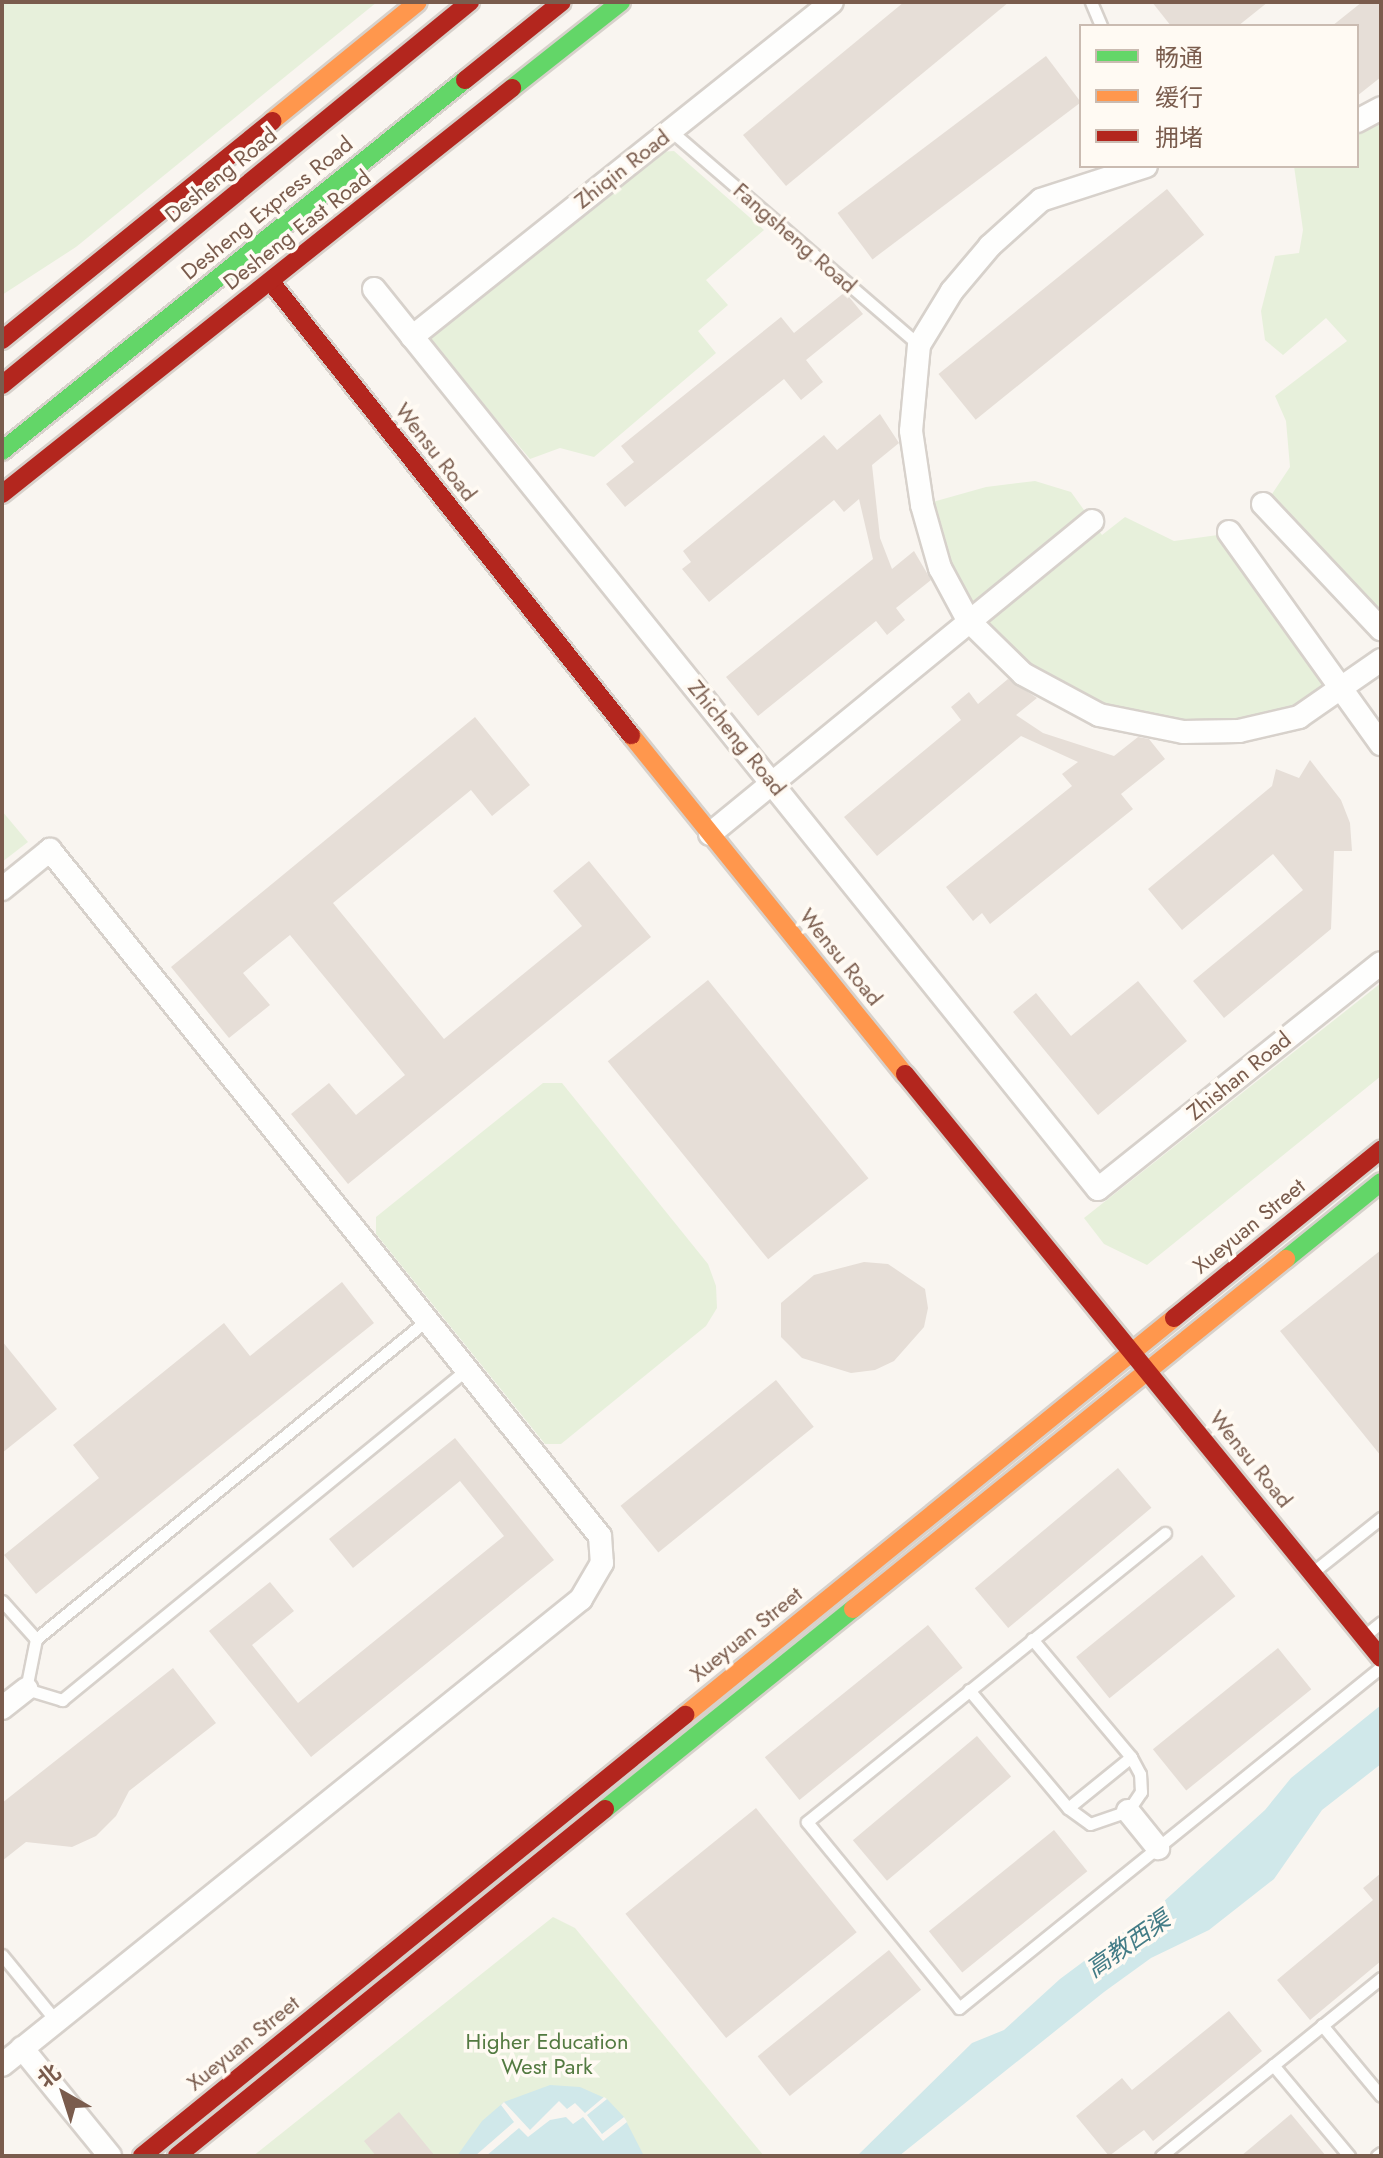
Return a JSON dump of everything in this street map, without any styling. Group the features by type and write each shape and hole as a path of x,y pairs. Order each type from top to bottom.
{"main road":[{"path":"2,340 418,2"},
{"name":"Desheng Road","path":"2,385 470,2"},
{"name":"Desheng Express Road","path":"2,451 562,2"},
{"path":"531,74 600,2"},
{"name":"Desheng East Road","path":"2,494 621,2"},
{"name":"Wensu Road","path":"271,282 710,834 1381,1658"},
{"name":"Xueyuan Street","path":"142,2156 1381,1150"},
{"path":"177,2156 1381,1182"}],"street":[{"name":"Zhiqin Road","path":"412,337 832,2"},
{"path":"1359,120 1381,108"},
{"path":"1140,168 1041,200 990,246 952,291 919,345 911,431 922,505 940,568 968,620 1023,674 1099,715 1183,732 1239,731 1299,717 1377,672"},
{"name":"Zhicheng Road","path":"374,289 1098,1189"},
{"path":"1263,504 1381,629"},
{"path":"710,834 1092,521"},
{"path":"1229,532 1381,744"},
{"path":"2,889 50,850 600,1536 602,1563 581,1599 2,2065"},
{"name":"Zhishan Road","path":"1098,1189 1381,963"},
{"path":"2,1708 26,1689"},
{"path":"1128,1811 1158,1848"},
{"path":"22,2048 110,2156"}],"lane":[{"path":"1091,2 1100,24"},
{"name":"Fangsheng Road","path":"671,131 919,345"},
{"path":"427,1320 36,1639 26,1689 62,1700 466,1370"},
{"path":"1312,1573 1381,1518"},
{"path":"1165,1533 807,1822 959,2008 1381,1667"},
{"path":"2,1601 36,1639"},
{"path":"1363,1636 1381,1622"},
{"path":"969,1690 1068,1808 1090,1824 1128,1811 1141,1792 1140,1774 1131,1757 1032,1639"},
{"path":"1068,1808 1131,1757"},
{"path":"2,1955 56,2021"},
{"path":"1161,2156 1381,1978"},
{"path":"1322,2025 1381,2096"},
{"path":"1273,2065 1349,2156"}],"green space":[{"path":"2,2 377,2 76,247 2,295"},
{"path":"1381,108 1381,610 1270,497 1290,467 1286,421 1275,396 1347,341 1326,318 1283,355 1265,340 1261,311 1275,256 1299,253 1303,230 1294,168 1359,168 1359,120"},
{"path":"674,151 764,230 706,280 728,305 698,331 716,353 594,457 560,448 530,459 428,339 658,152"},
{"path":"1035,481 1071,492 1102,535 1125,517 1174,541 1218,535 1332,699 1239,731 1099,715 1023,674 968,620 922,505 986,487"},
{"path":"2,811 28,842 2,862"},
{"path":"1381,983 1381,1076 1147,1265 1104,1244 1084,1218"},
{"path":"543,1083 562,1083 708,1264 716,1286 717,1308 706,1326 561,1444 545,1444 376,1234 376,1217"},
{"name":"Higher Education West Park","path":"553,1917 575,1928 764,2156 253,2156"}],"water":[{"name":"高教西渠","path":"1381,1705 1381,1764 1322,1810 1274,1879 1209,1930 1151,1958 1104,1992 899,2156 857,2156 972,2043 1004,2030 1060,1979 1162,1903 1265,1810 1291,1778"},
{"path":"550,2085 580,2087 607,2099 624,2117 644,2156 457,2156 482,2121 504,2102"}],"pier":[{"path":"604,2097 607,2099 587,2115 602,2134 624,2117 627,2122 603,2141 583,2117 573,2124 566,2117 550,2120 528,2137 519,2128 486,2156 475,2156 514,2122 501,2105 504,2102 530,2130 559,2101 567,2109 575,2103 585,2113"}],"building":[{"path":"904,2 1009,2 786,186 743,135"},
{"path":"1152,2 1268,2 1240,24 1169,24"},
{"path":"1362,2 1381,2 1381,77 1359,94 1359,24 1334,24"},
{"path":"1046,56 1079,104 872,259 838,213"},
{"path":"1167,189 1204,235 976,420 939,374"},
{"path":"845,292 863,314 806,360 823,382 801,400 784,379 625,507 606,484 634,462 621,446 781,317 794,333"},
{"path":"880,414 899,443 872,465 880,538 892,569 914,551 931,580 896,608 905,620 887,635 876,621 758,716 726,677 873,559 859,499 844,512 834,500 709,602 682,569 691,562 683,551 824,435 837,450"},
{"path":"1008,679 1037,698 1016,715 1043,733 1114,756 1138,737 1149,739 1165,759 1121,794 1133,809 990,924 982,913 973,921 946,887 1072,786 1062,774 1078,762 1021,736 877,856 844,817 961,720 951,707 969,692 978,704"},
{"path":"475,717 530,785 492,816 471,790 333,903 444,1039 582,926 553,891 589,861 651,937 348,1184 291,1114 329,1083 356,1115 405,1075 290,935 243,973 270,1005 229,1038 171,967"},
{"path":"1310,760 1341,800 1350,823 1352,851 1334,851 1331,929 1224,1018 1193,981 1303,890 1273,854 1182,930 1148,889 1272,786 1276,769 1299,778"},
{"path":"708,980 868,1178 768,1259 608,1061"},
{"path":"1138,981 1187,1041 1098,1115 1013,1012 1036,993 1071,1036"},
{"path":"1381,1250 1381,1456 1280,1331"},
{"path":"864,1262 888,1264 925,1289 928,1308 924,1327 894,1361 875,1370 851,1373 802,1358 781,1337 781,1303 814,1275"},
{"path":"342,1282 374,1323 36,1594 4,1555 99,1478 73,1445 224,1323 250,1356"},
{"path":"2,1341 57,1409 2,1453"},
{"path":"776,1380 814,1427 658,1552 621,1506"},
{"path":"455,1438 554,1560 311,1757 209,1631 270,1582 294,1611 252,1645 298,1703 504,1536 460,1481 353,1568 329,1539"},
{"path":"1118,1468 1151,1508 1008,1628 975,1588"},
{"path":"1202,1555 1235,1596 1109,1698 1076,1657"},
{"path":"928,1625 963,1668 799,1800 765,1757"},
{"path":"1278,1648 1311,1689 1186,1791 1153,1749"},
{"path":"173,1668 216,1723 129,1791 116,1816 96,1836 72,1847 26,1842 2,1861 2,1803"},
{"path":"977,1736 1011,1777 887,1881 853,1840"},
{"path":"756,1808 857,1932 726,2038 625,1914"},
{"path":"1054,1830 1087,1871 962,1973 929,1931"},
{"path":"1381,1873 1381,1961 1310,2020 1277,1980 1373,1900 1363,1888"},
{"path":"889,1950 921,1990 790,2096 758,2056"},
{"path":"1229,2011 1262,2051 1153,2141 1144,2130 1109,2156 1076,2116 1122,2078 1132,2090"},
{"path":"399,2112 435,2156 376,2156 364,2141"},
{"path":"1291,2114 1326,2156 1241,2156"}],"traffic: fast":[{"path":"512,88 621,2"},
{"path":"2,451 465,80"},
{"path":"1286,1259 1381,1182"},
{"path":"605,1809 853,1609"}],"traffic: slow":[{"path":"272,121 418,2"},
{"path":"631,735 905,1074"},
{"path":"853,1609 1286,1259"},
{"path":"685,1715 1174,1318"}],"traffic: jam":[{"path":"2,385 470,2"},
{"path":"465,80 562,2"},
{"path":"2,494 512,88"},
{"path":"2,340 272,121"},
{"path":"271,282 631,735"},
{"path":"905,1074 1381,1658"},
{"path":"1174,1318 1381,1150"},
{"path":"142,2156 685,1715"},
{"path":"177,2156 605,1809"}]}
